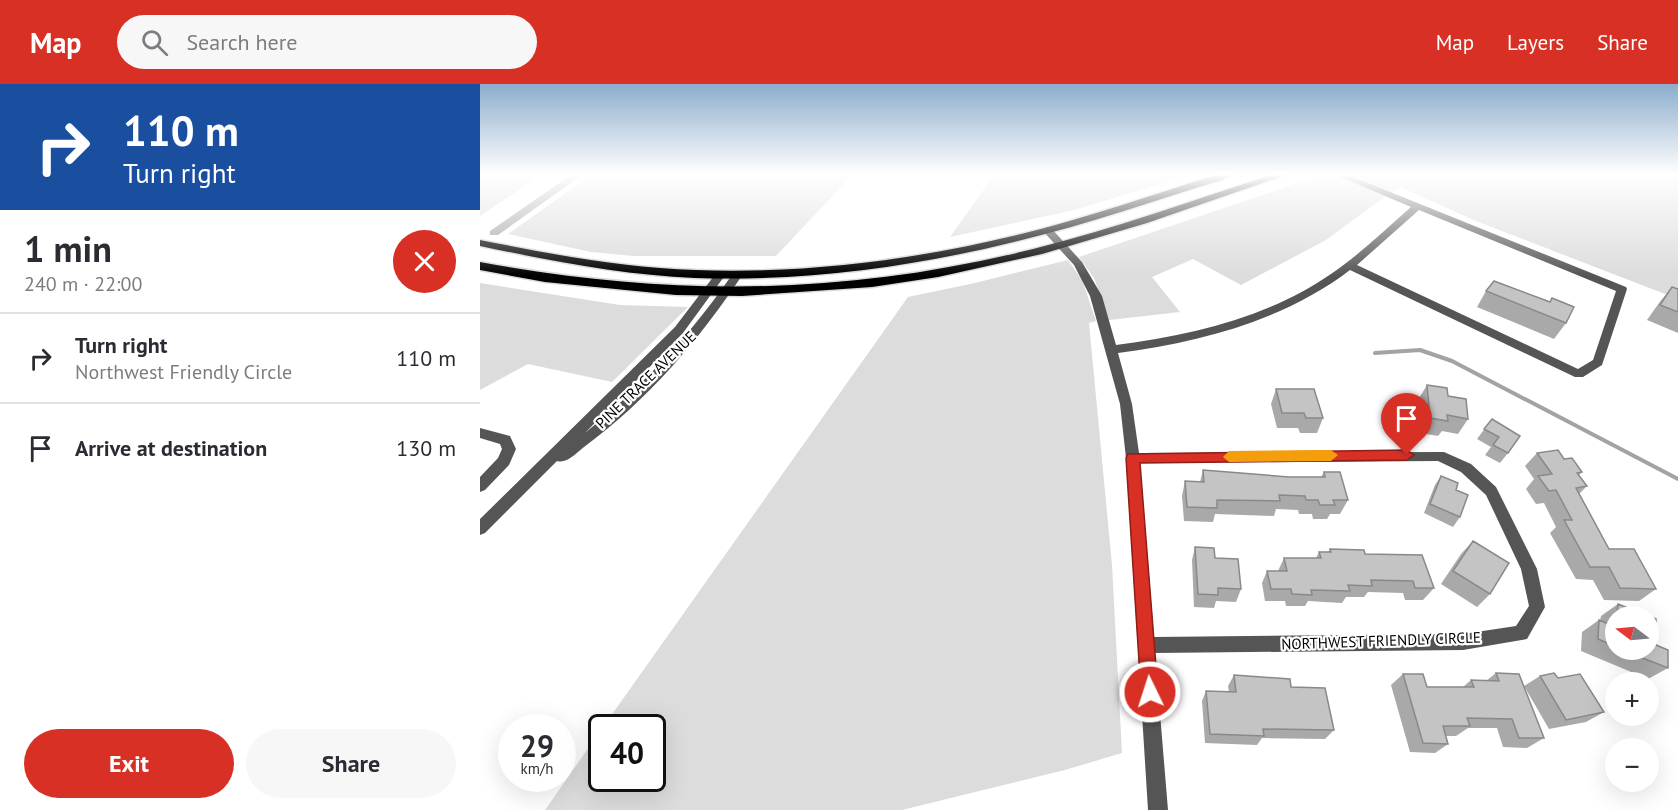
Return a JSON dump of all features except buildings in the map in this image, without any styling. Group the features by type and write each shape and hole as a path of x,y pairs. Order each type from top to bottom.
{"main road":[{"path":"480,243 604,267 721,274 821,270 898,261 992,244 1116,209"},
{"path":"480,266 582,285 635,290 726,293 807,290 904,278 1003,260 1062,245 1175,209"}],"street":[{"path":"1111,350 1218,331 1289,303 1348,265 1415,209"},
{"path":"1348,265 1579,374 1598,362 1608,339 1622,290 1422,209"},
{"path":"1047,230 1062,245 1088,279 1096,296 1126,404 1133,458 1158,810"},
{"name":"PINE TRACE AVENUE","path":"480,529 679,330 721,274"},
{"name":"PINE TRACE AVENUE","path":"539,471 574,449 626,405 699,329 738,274"},
{"path":"480,433 505,440 509,449 504,461 480,486"},
{"name":"NORTHWEST FRIENDLY CIRCLE","path":"1133,458 1439,456 1466,468 1491,490 1528,569 1537,607 1521,633 1462,642 1146,645"}],"shaded area":[{"path":"480,209 491,209 480,216"},
{"path":"543,209 820,209 776,256 634,256 591,252 508,234"},
{"path":"970,209 1078,209 1074,210 950,237"},
{"path":"1222,209 1368,209 1326,240 1241,285 1193,259 1152,277 1180,312 1109,320 1094,278 1079,257"},
{"path":"1449,209 1678,209 1678,299"},
{"path":"1068,260 1082,280 1096,321 1089,323 1112,565 1122,753 1065,770 902,810 545,810 558,792 576,792 576,766 588,749 588,792 666,792 666,714 612,714 908,297"},
{"path":"480,283 620,305 688,307 612,382 528,364 480,390"}],"waterway":[{"path":"494,233 529,209"},
{"path":"1375,353 1420,350 1452,361 1678,479"}],"slow traffic":[{"path":"1229,457 1331,455"}],"route":[{"path":"1150,692 1133,458 1407,455"}]}
